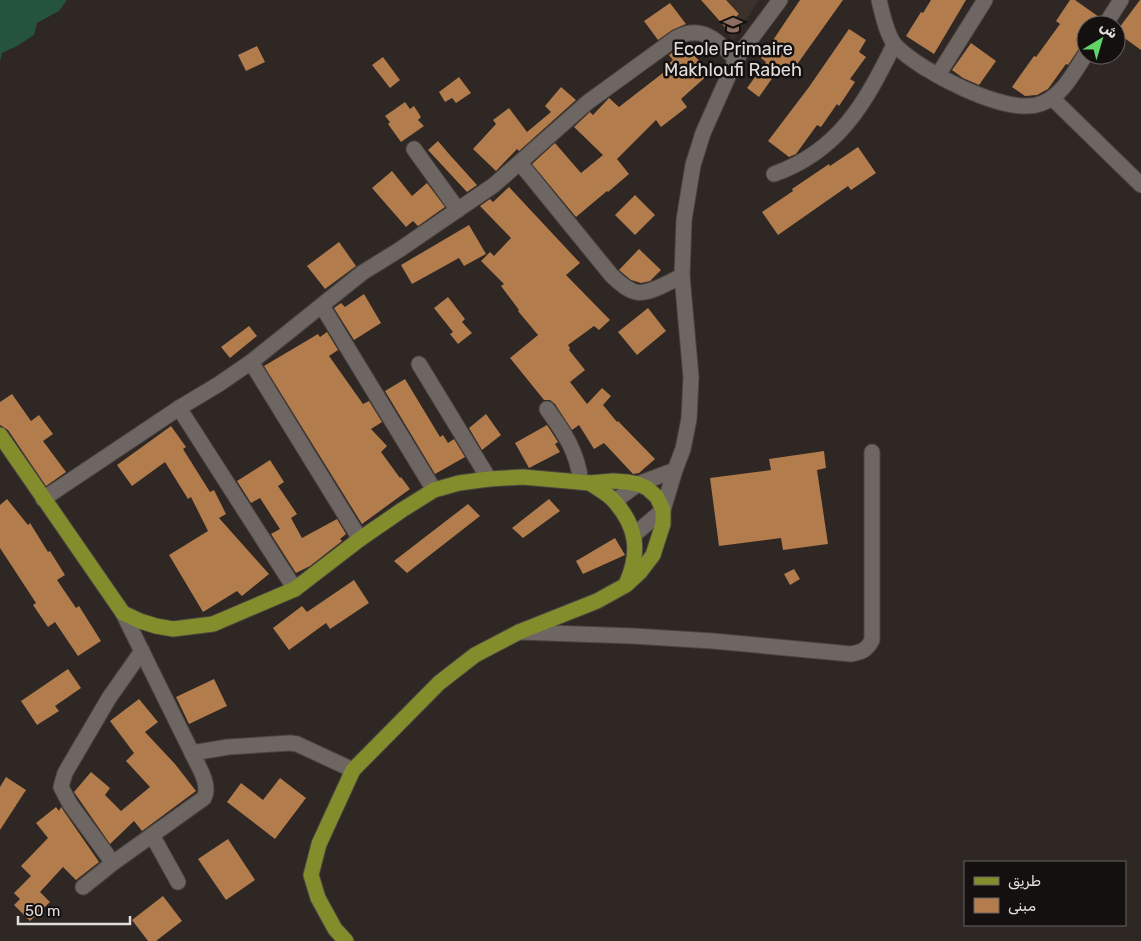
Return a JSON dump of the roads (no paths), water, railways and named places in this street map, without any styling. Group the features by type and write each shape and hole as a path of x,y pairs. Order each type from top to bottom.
{"main road":[{"path":"0,435 123,613 148,624 173,629 213,624 295,589 360,539 434,490 489,479 523,477 586,483 613,481 638,484 657,497 663,510 663,524 653,555 640,572 626,585 597,601 519,632 475,655 439,683 353,770 319,844 311,875 322,906 335,929 346,941"},
{"path":"586,483 615,501 628,520 634,534 634,562 626,585"}],"street":[{"path":"634,534 663,510 683,449 687,427 691,377 682,276 684,220 693,165 703,133 736,59 780,0"},
{"path":"879,0 886,27 894,45 938,75 967,90 1012,106 1040,104 1052,98 1066,83 1078,65"},
{"path":"938,75 984,0"},
{"path":"1112,15 1122,0"},
{"path":"43,499 251,362 362,273 494,185 588,102 676,38 692,32 702,34 713,39 736,59"},
{"path":"774,174 811,157 838,135 868,93 894,45"},
{"path":"1052,98 1141,185"},
{"path":"414,149 458,210"},
{"path":"520,163 612,276 625,286 637,293 655,289 682,276"},
{"path":"322,306 434,490"},
{"path":"251,362 360,539"},
{"path":"420,364 489,479"},
{"path":"179,408 295,589"},
{"path":"547,409 573,448 586,483"},
{"path":"519,632 633,636 851,654 862,652 872,640 872,452"},
{"path":"615,501 638,484 675,470"},
{"path":"83,887 113,863 204,798 207,788 123,613"},
{"path":"113,863 70,804 61,787 65,774 109,698 142,651"},
{"path":"192,754 228,747 290,743 353,770"},
{"path":"152,835 178,882"}],"place":[{"name":"Ecole Primaire Makhloufi Rabeh","path":"733,25"}]}
